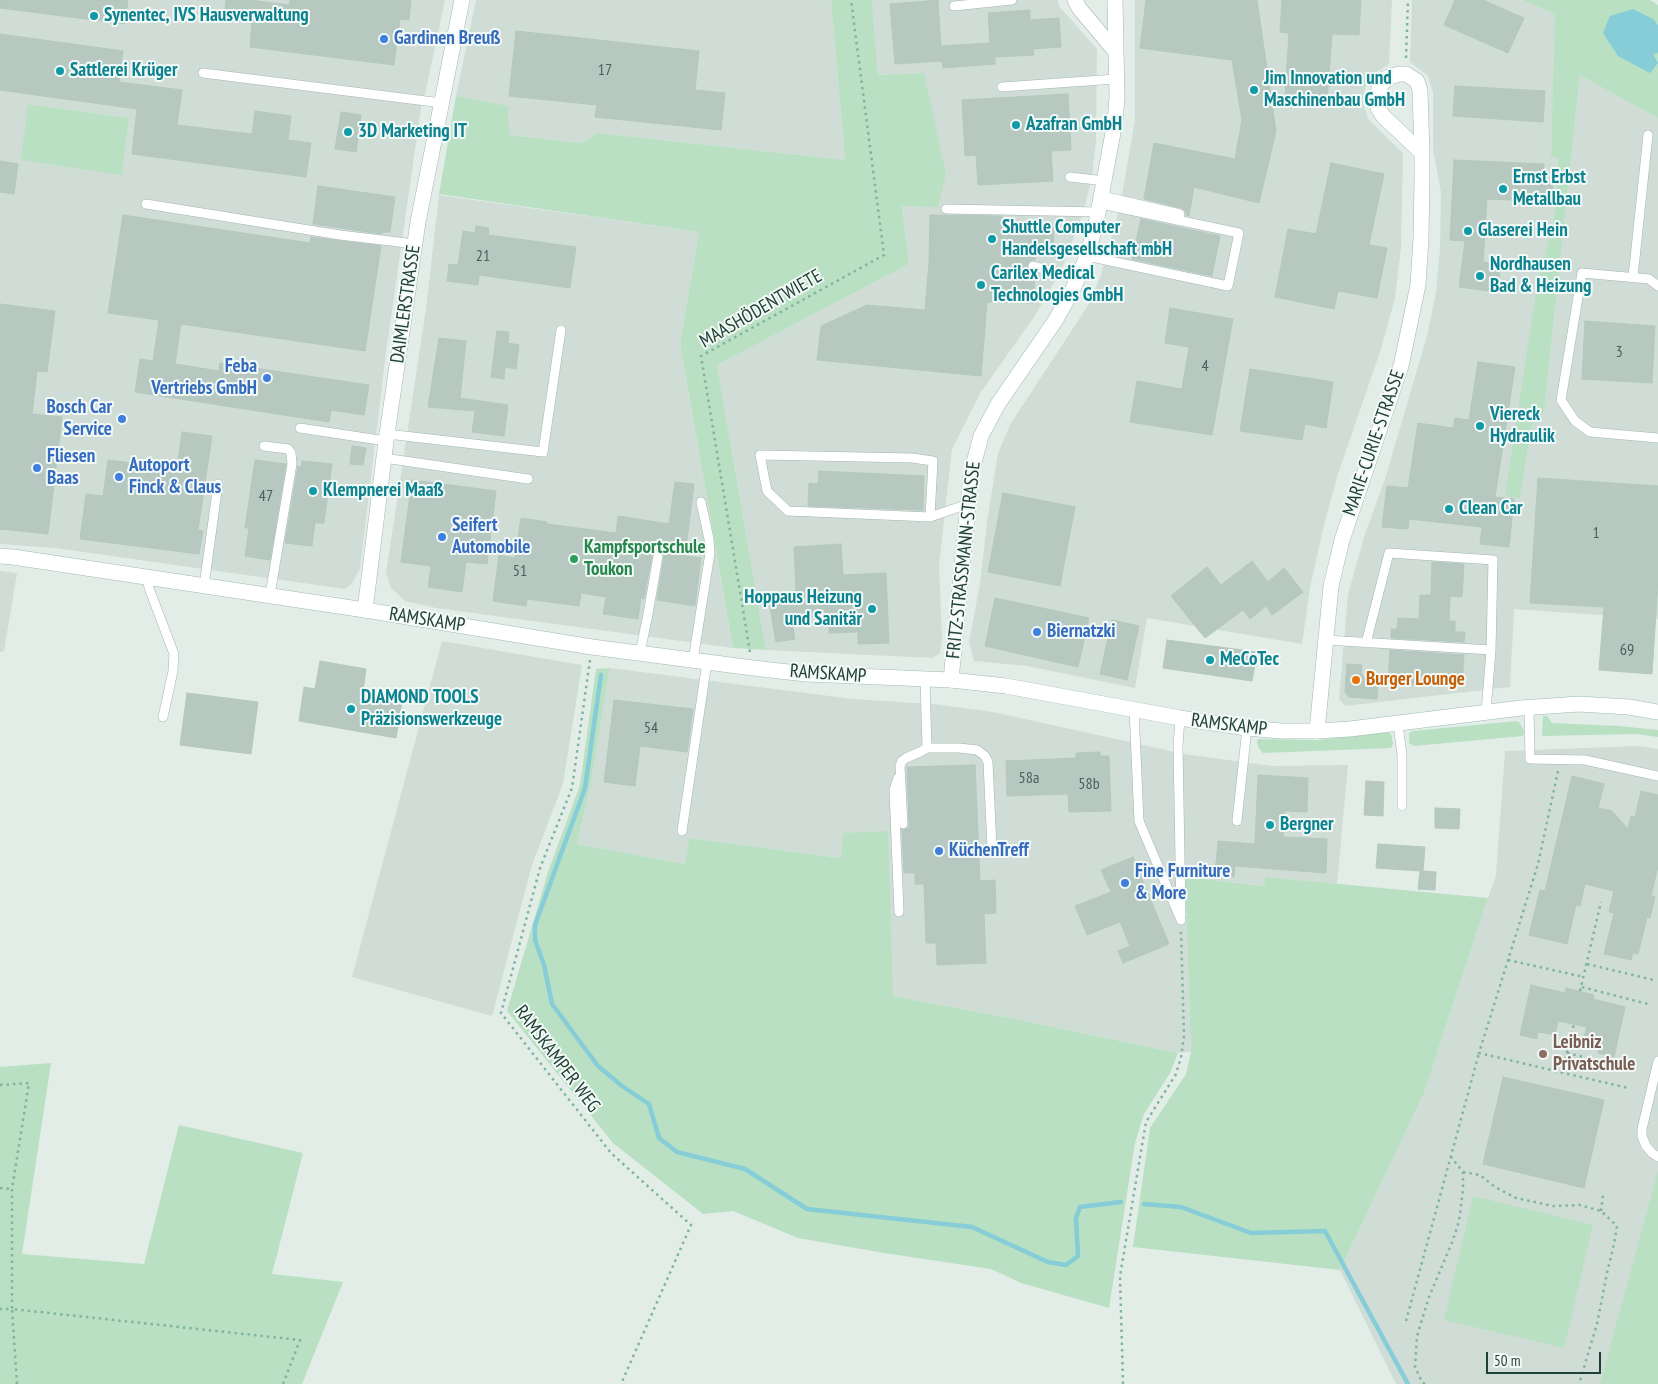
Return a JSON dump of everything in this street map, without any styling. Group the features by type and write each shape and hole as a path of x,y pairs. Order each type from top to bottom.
{"street":[{"name":"DAIMLERSTRASSE","path":"365,610 384,458 415,244 462,0"},
{"path":"1075,0 1079,8 1116,52"},
{"name":"FRITZ-STRASSMANN-STRASSE","path":"951,680 971,474 981,436 998,404 1055,321 1087,256 1101,204 1115,122 1115,0"},
{"path":"1406,74 1392,76 1382,82 1377,98 1378,108 1383,116 1422,153"},
{"name":"MARIE-CURIE-STRASSE","path":"1317,731 1331,586 1342,540 1401,366 1418,285 1421,238 1422,153 1420,90 1416,82 1406,74"},
{"name":"RAMSKAMP","path":"0,556 13,556 592,646 752,668 806,674 951,680 1006,686 1180,718 1247,728 1281,731 1317,731 1398,724 1529,707 1579,704 1629,707 1658,712"}],"lane":[{"path":"954,6 1012,0"},
{"path":"203,73 442,103"},
{"path":"1002,87 1116,79"},
{"path":"1633,277 1648,135"},
{"path":"1070,177 1106,181"},
{"path":"146,204 340,235 415,244"},
{"path":"1087,256 1228,286 1239,233 1101,204"},
{"path":"946,209 1101,204 1247,230"},
{"path":"1033,266 1077,278"},
{"path":"1658,286 1649,279 1582,273 1561,400 1575,421 1590,432 1658,438"},
{"path":"300,428 543,452 561,330"},
{"path":"264,446 288,449 291,453 292,464 270,595"},
{"path":"930,517 933,461 912,458 760,454 767,491 788,511 930,517 968,504"},
{"path":"384,458 528,479"},
{"path":"204,586 218,484"},
{"path":"682,831 710,553 701,502"},
{"path":"1366,643 1389,553 1493,560 1491,650 1486,712"},
{"path":"640,653 658,556"},
{"path":"147,577 151,594 174,654 173,671 163,717"},
{"path":"1325,640 1491,650"},
{"path":"925,679 927,748"},
{"path":"1529,707 1530,759 1585,760 1658,776"},
{"path":"1134,709 1139,821 1181,920"},
{"path":"1180,718 1178,746 1181,920"},
{"path":"1398,724 1402,755 1402,806"},
{"path":"1237,821 1247,728"},
{"path":"903,824 900,774 902,761 927,748 977,750 988,762 992,848"},
{"path":"899,912 894,790 900,774"},
{"path":"1658,1061 1642,1129 1642,1136 1646,1146 1658,1157"}],"path":[{"name":"MAASHÖDENTWIETE","path":"752,668 701,356 884,255 851,0"},
{"path":"1406,74 1408,0"},
{"name":"RAMSKAMPER WEG","path":"592,646 572,788 540,868 501,1013 611,1153 691,1225 621,1384"},
{"path":"1406,1321 1479,1053 1538,864 1560,759"},
{"path":"1580,992 1601,902"},
{"path":"1122,1384 1120,1276 1146,1122 1176,1074 1183,1043 1181,920"},
{"path":"1508,960 1584,977"},
{"path":"1587,964 1654,980"},
{"path":"1581,987 1648,1004"},
{"path":"1562,1072 1574,1024"},
{"path":"1479,1053 1628,1088"},
{"path":"1567,1054 1633,1069"},
{"path":"0,1085 29,1083 12,1189 12,1309 17,1384"},
{"path":"1425,1384 1422,1382 1415,1366 1417,1336 1429,1297 1453,1240 1459,1220 1463,1190 1463,1172 1451,1157"},
{"path":"1463,1172 1480,1174 1496,1187 1516,1198 1554,1206 1580,1205 1601,1210 1617,1226 1597,1324 1579,1384"},
{"path":"0,1188 12,1189"},
{"path":"1601,1210 1603,1195"},
{"path":"0,1309 300,1340 283,1384"}],"shaded area":[{"path":"0,0 445,0 422,101 385,360 360,569 352,583 345,589 55,548 0,544","holes":["28,104 129,118 122,174"]},
{"path":"476,0 831,0 845,160 598,133 581,143 509,135 456,96"},
{"path":"872,0 1058,0 1059,6 1097,49 1096,139 1092,177 1084,210 1061,271 1034,317 981,392 952,449 939,565 942,640 940,653 933,658 766,650 717,365 909,264 902,206 924,73 878,75"},
{"path":"1135,0 1392,0 1389,64 1372,75 1365,88 1363,104 1369,120 1403,153 1401,247 1395,298 1381,349 1337,477 1323,529 1310,588 1302,644 1147,618 1135,688 1027,666 974,661 969,641 980,584 987,522 998,453 1011,423 1089,304 1101,275 1120,207 1135,120"},
{"path":"1412,0 1522,0 1556,14 1551,157 1558,157 1554,218 1537,286 1520,498 1532,425 1544,412 1580,74 1658,118 1658,619 1514,609 1510,687 1345,706 1339,699 1348,594 1365,534 1385,479 1427,336 1436,293 1440,249 1441,193 1433,149 1433,93 1428,76 1410,62"},
{"path":"439,195 699,232 680,343 733,648 436,608 405,601 391,588 386,573 426,309"},
{"path":"0,571 17,573 4,651 0,652"},
{"path":"442,641 582,665 563,784 532,865 492,1016 352,977"},
{"path":"610,668 853,699 933,704 993,712 1184,754 1272,766 1348,765 1337,884 1265,877 1264,886 1185,877 1191,1052 1178,1053 893,996 842,858 689,838 685,864 577,844 590,788"},
{"name":"Leibniz Privatschule","path":"1638,746 1658,749 1658,1384 1396,1384 1340,1270 1424,1093 1496,875 1505,751"}],"green space":[{"path":"831,0 872,0 878,75 924,73 946,174 938,207 902,206 909,264 717,365 766,650 733,648 680,343 699,232 439,194 456,96 508,106 509,135 581,143 598,133 845,160"},
{"path":"1522,0 1650,0 1658,5 1658,118 1580,75 1544,412 1532,425 1520,498 1505,496 1537,286 1554,218 1558,158 1551,157 1555,14"},
{"path":"28,104 129,118 122,175 21,160"},
{"path":"610,668 590,788 577,844 685,864 689,838 841,858 843,833 888,831 893,996 1178,1053 1170,1073 1144,1114 1135,1143 1109,1308 1021,1283 991,1269 798,1238 733,1211 703,1214 613,1143 507,1011 548,872 580,785 596,669"},
{"path":"1543,716 1547,716 1552,723 1658,730 1658,737 1636,734 1542,736"},
{"path":"1517,721 1524,731 1523,736 1414,746 1409,743 1409,733 1413,731"},
{"path":"1387,732 1391,734 1393,744 1391,748 1263,753 1258,747 1257,742 1258,739 1319,740"},
{"path":"1185,877 1264,886 1265,877 1488,898 1424,1093 1340,1270 1133,1247 1150,1128 1186,1074 1191,1052"},
{"path":"51,1063 22,1254 144,1264 179,1125 303,1153 272,1274 343,1282 302,1384 0,1384 0,1067"},
{"path":"1658,1171 1658,1384 1600,1384"},
{"path":"1473,1196 1593,1225 1564,1348 1444,1320"}],"water":[{"path":"1633,9 1653,19 1658,25 1658,53 1653,54 1658,63 1650,73 1618,56 1603,33 1610,16"}],"building":[{"name":"Synentec, IVS Hausverwaltung","path":"0,0 128,0 125,24 0,8"},
{"path":"226,0 250,0 289,5 290,0 411,0 409,20 400,19 394,65 250,47 252,22 224,19"},
{"path":"938,0 941,46 990,43 988,13 1030,10 1030,20 1059,18 1061,47 1033,49 1034,55 995,57 995,64 943,68 942,61 895,64 890,4"},
{"name":"Jim Innovation und Maschinenbau GmbH","path":"1146,0 1257,0 1276,131 1259,203 1194,187 1189,216 1181,208 1144,199 1154,143 1235,159 1242,120 1232,60 1140,48"},
{"path":"1282,0 1361,0 1359,35 1332,34 1327,103 1285,99 1289,33 1280,32"},
{"path":"1455,0 1483,0 1524,18 1508,53 1444,25"},
{"path":"516,31 699,51 695,90 725,93 721,130 595,117 597,105 509,96"},
{"path":"0,34 123,51 119,82 182,90 177,125 252,134 255,111 291,116 288,140 311,143 306,177 132,154 137,109 0,90"},
{"path":"1455,86 1545,91 1543,122 1453,116"},
{"name":"Azafran GmbH","path":"1068,94 1071,150 1051,151 1053,181 978,185 976,155 965,156 962,100"},
{"name":"3D Marketing IT","path":"341,112 361,115 356,152 335,149"},
{"path":"1454,160 1544,164 1543,181 1553,181 1552,202 1487,199 1483,262 1501,264 1497,292 1459,287 1465,241 1450,240"},
{"path":"0,161 18,164 14,194 0,192"},
{"path":"1331,163 1384,174 1369,245 1387,248 1377,298 1338,291 1334,309 1275,297 1288,229 1316,234"},
{"path":"318,186 395,197 390,232 383,232 382,234 313,224"},
{"path":"123,215 310,243 311,237 381,246 365,351 181,324 175,364 219,371 220,363 369,385 364,415 331,410 329,422 135,392 140,359 153,361 159,320 108,313"},
{"path":"930,215 1002,216 1002,225 1054,226 1053,256 1036,256 1035,260 1031,260 1027,265 1028,270 1035,273 1034,291 1041,291 1037,300 1033,303 987,302 981,376 817,360 821,326 867,305 925,310"},
{"path":"1141,219 1220,236 1212,276 1132,259"},
{"path":"476,226 489,228 488,235 576,247 570,288 479,275 478,285 447,281 449,264 458,265 463,231 475,233"},
{"name":"Fliesen Baas","path":"0,304 55,311 47,372 37,371 32,414 62,417 48,534 0,529"},
{"path":"1170,308 1233,319 1212,435 1130,422 1137,381 1182,389 1189,347 1165,343"},
{"path":"1585,321 1655,326 1652,383 1582,379"},
{"path":"497,331 509,332 508,343 519,345 516,369 505,367 504,379 491,377"},
{"path":"439,338 466,341 460,398 508,405 504,436 472,432 475,411 428,407"},
{"path":"1478,362 1515,367 1495,497 1514,499 1509,547 1480,544 1482,527 1409,519 1408,529 1382,527 1387,486 1408,488 1418,423 1453,428 1455,418 1469,420"},
{"path":"1250,369 1333,382 1326,428 1305,424 1302,440 1240,431"},
{"path":"182,432 212,436 198,530 203,531 199,554 80,539 86,494 103,496 108,460 177,469"},
{"path":"352,446 366,448 363,465 350,464"},
{"path":"255,460 286,464 270,560 245,556 249,528 245,528"},
{"path":"302,461 332,464 324,523 315,523 312,546 285,543 298,466 301,467"},
{"path":"819,471 924,476 923,510 808,506 809,483 818,484"},
{"path":"1538,478 1658,486 1658,580 1652,674 1599,670 1604,607 1530,603"},
{"path":"412,480 496,491 487,564 466,562 462,592 428,587 431,566 401,562"},
{"path":"675,482 694,484 685,556 701,558 695,606 657,600 664,557 659,550 652,555 644,599 641,598 638,619 603,614 606,597 581,593 579,606 527,599 526,606 493,601 499,555 515,558 521,518 547,522 547,524 616,533 618,516 669,524"},
{"path":"1003,493 1075,507 1060,586 988,572"},
{"path":"841,544 843,575 886,573 889,643 858,644 858,632 829,633 829,616 791,618 795,639 776,642 768,596 796,591 794,547"},
{"path":"1252,561 1268,582 1284,568 1303,592 1272,615 1266,606 1250,619 1243,610 1205,638 1171,596 1207,567 1221,585"},
{"path":"1432,562 1464,564 1462,597 1450,596 1449,621 1455,621 1455,632 1465,632 1464,642 1391,638 1391,629 1397,629 1398,618 1419,619 1420,595 1431,595"},
{"name":"Biernatzki","path":"995,598 1089,618 1078,667 985,646"},
{"path":"1112,620 1139,626 1127,680 1100,674"},
{"name":"MeCoTec","path":"1167,640 1257,652 1252,681 1163,668"},
{"path":"1390,650 1464,655 1462,686 1388,683"},
{"name":"DIAMOND TOOLS Präzisionswerkzeuge","path":"320,661 366,669 363,690 403,696 396,738 299,721 304,687 315,689"},
{"name":"Burger Lounge","path":"1347,664 1362,665 1361,673 1370,686 1378,686 1377,699 1349,697 1345,692"},
{"path":"187,693 258,702 251,754 180,745"},
{"path":"614,700 693,709 687,752 640,746 635,786 604,782"},
{"path":"1100,752 1100,756 1109,756 1111,811 1069,812 1068,794 1007,796 1006,761 1076,758 1076,753"},
{"name":"KüchenTreff","path":"975,765 980,881 995,880 996,913 984,914 986,963 937,965 936,943 926,943 924,884 915,884 915,873 904,873 902,830 909,828 907,767"},
{"name":"Bergner","path":"1258,775 1308,778 1307,812 1285,811 1283,837 1327,839 1326,873 1235,866 1234,877 1215,875 1218,841 1255,844"},
{"path":"1572,776 1604,784 1598,808 1612,811 1628,829 1631,816 1635,817 1641,791 1658,795 1658,866 1651,896 1655,897 1650,918 1647,917 1638,954 1633,953 1631,960 1604,954 1614,913 1609,912 1614,891 1585,884 1580,906 1576,905 1567,944 1529,935 1540,890 1545,891"},
{"path":"1366,781 1384,782 1383,816 1364,815"},
{"path":"1435,808 1460,809 1459,829 1435,828"},
{"path":"1378,844 1425,847 1423,871 1436,872 1435,890 1418,889 1420,871 1376,868"},
{"path":"1133,857 1169,944 1123,963 1118,951 1130,946 1120,922 1087,935 1075,906 1111,892 1101,870"},
{"path":"1531,985 1565,993 1566,988 1594,995 1593,999 1625,1007 1614,1057 1598,1053 1600,1045 1583,1041 1587,1027 1558,1021 1555,1035 1538,1032 1537,1039 1520,1035"},
{"path":"1503,1077 1604,1100 1584,1188 1483,1164"}],"waterway":[{"path":"601,675 585,788 535,925 535,940 544,965 552,1004 598,1066 622,1086 649,1104 659,1138 677,1152 745,1169 807,1209 972,1227 1048,1262 1066,1265 1078,1256 1076,1218 1080,1207 1121,1202"},
{"path":"1144,1204 1181,1207 1251,1233 1325,1231 1408,1384"}],"place":[{"name":"Synentec, IVS Hausverwaltung","path":"94,16"},
{"name":"Gardinen Breuß","path":"384,39"},
{"name":"Sattlerei Krüger","path":"60,71"},
{"name":"Jim Innovation und Maschinenbau GmbH","path":"1254,90"},
{"name":"Azafran GmbH","path":"1016,125"},
{"name":"3D Marketing IT","path":"348,132"},
{"name":"Ernst Erbst Metallbau","path":"1503,189"},
{"name":"Glaserei Hein","path":"1468,231"},
{"name":"Shuttle Computer Handelsgesellschaft mbH","path":"992,239"},
{"name":"Nordhausen Bad & Heizung","path":"1480,276"},
{"name":"Carilex Medical Technologies GmbH","path":"981,285"},
{"name":"Feba Vertriebs GmbH","path":"267,378"},
{"name":"Bosch Car Service","path":"122,419"},
{"name":"Viereck Hydraulik","path":"1480,426"},
{"name":"Fliesen Baas","path":"37,468"},
{"name":"Autoport Finck & Claus","path":"119,477"},
{"name":"Klempnerei Maaß","path":"313,491"},
{"name":"Clean Car","path":"1449,509"},
{"name":"Seifert Automobile","path":"442,537"},
{"name":"Kampfsportschule Toukon","path":"574,559"},
{"name":"Hoppaus Heizung und Sanitär","path":"872,609"},
{"name":"Biernatzki","path":"1037,632"},
{"name":"MeCoTec","path":"1210,660"},
{"name":"Burger Lounge","path":"1356,680"},
{"name":"DIAMOND TOOLS Präzisionswerkzeuge","path":"351,709"},
{"name":"Bergner","path":"1270,825"},
{"name":"KüchenTreff","path":"939,851"},
{"name":"Fine Furniture & More","path":"1125,883"},
{"name":"Leibniz Privatschule","path":"1543,1054"}]}
